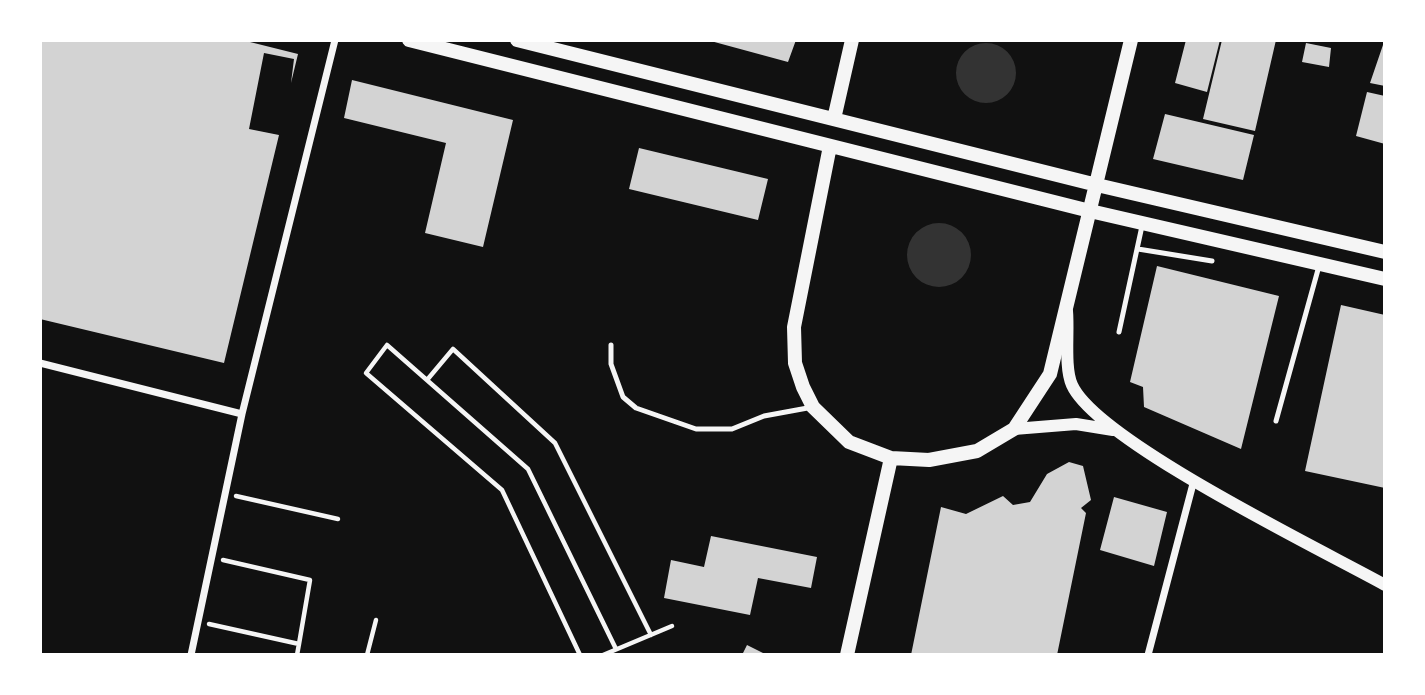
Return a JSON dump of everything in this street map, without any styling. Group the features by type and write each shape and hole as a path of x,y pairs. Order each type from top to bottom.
{"main road":[{"path":"409,40 1090,211 1385,279"},
{"path":"517,40 1097,185 1385,252"},
{"path":"834,119 852,40"},
{"path":"830,146 794,327 794,363 813,407 849,442 891,458 929,460 977,450 1014,429 1050,374 1131,40"},
{"path":"847,655 891,458"}],"street":[{"path":"191,655 242,414 335,40"},
{"path":"1067,307 1072,384 1085,405 1113,430 1194,480 1385,585"},
{"path":"40,363 242,414"},
{"path":"1014,429 1076,425 1113,430"},
{"path":"1148,655 1194,480"}],"lane":[{"path":"1119,332 1143,223"},
{"path":"1138,248 1212,261"},
{"path":"1276,421 1320,263"},
{"path":"611,345 611,364 623,397 636,408 696,429 732,429 764,416 813,407"}],"path":[{"path":"580,655 502,490 366,373 387,345 528,469 616,649"},
{"path":"427,380 453,349 555,443 651,635"},
{"path":"225,494 338,519"},
{"path":"211,558 310,580 297,655"},
{"path":"367,655 376,620"},
{"path":"198,621 299,644"},
{"path":"603,655 672,626"}],"shaded area":[{"path":"980,43 992,43 1011,56 1016,73 1014,85 1003,98 992,103 980,103 961,90 956,79 956,67 969,48"},
{"path":"939,223 951,225 962,232 969,243 969,267 962,278 951,285 939,287 927,285 916,278 909,267 907,255 909,243 916,232 927,225"}],"building":[{"path":"40,40 242,40 298,54 291,83 294,59 264,53 249,129 279,135 224,363 40,319"},
{"path":"707,40 796,40 788,62"},
{"path":"1186,40 1220,40 1207,92 1175,83"},
{"path":"1222,40 1276,40 1255,131 1203,119"},
{"path":"1385,42 1385,86 1370,83"},
{"path":"1306,43 1331,48 1329,67 1302,62"},
{"path":"352,80 513,120 483,247 425,233 446,143 344,118"},
{"path":"1367,92 1385,96 1385,144 1356,136"},
{"path":"1165,114 1254,135 1243,180 1153,159"},
{"path":"639,148 768,179 758,220 629,189"},
{"path":"1157,266 1279,296 1241,449 1144,407 1143,387 1130,382"},
{"path":"1341,305 1385,315 1385,488 1305,471"},
{"path":"1069,462 1083,466 1091,500 1081,508 1086,513 1057,655 911,655 941,507 966,514 1003,496 1013,505 1030,502 1047,474"},
{"path":"1114,497 1167,512 1154,566 1100,550"},
{"path":"711,536 817,557 811,588 758,578 750,615 664,598 671,560 704,567"},
{"path":"747,645 767,655 742,655"}]}
